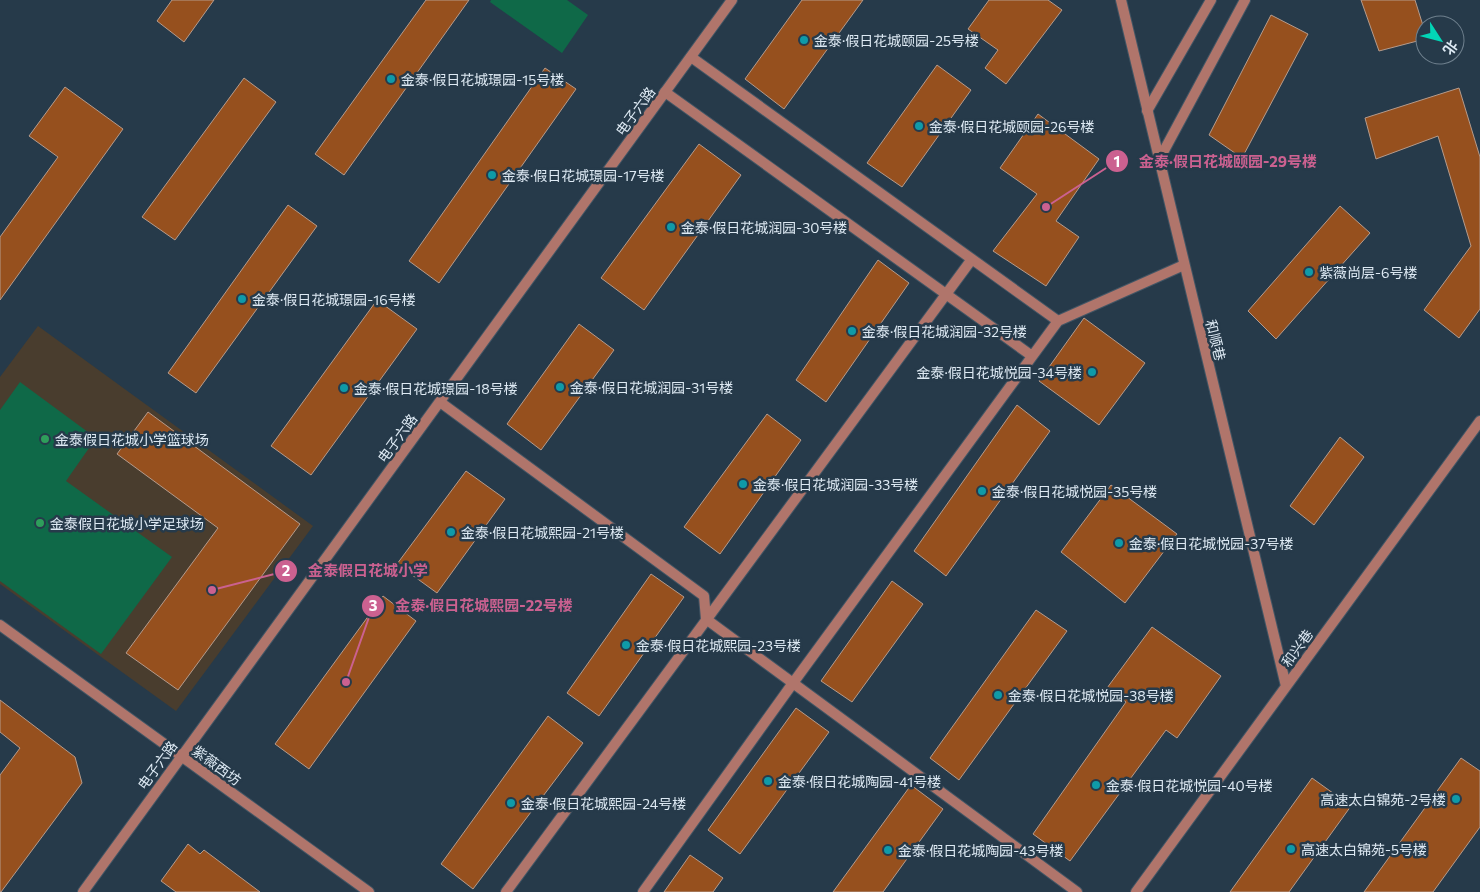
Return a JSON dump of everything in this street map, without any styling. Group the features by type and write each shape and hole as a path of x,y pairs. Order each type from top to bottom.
{"street":[{"name":"电子六路","path":"83,892 732,0"},
{"name":"和顺巷","path":"1121,0 1286,686"},
{"path":"1147,111 1211,0"},
{"path":"1159,160 1245,0"},
{"path":"691,57 1058,321"},
{"path":"666,92 1032,356"},
{"path":"506,892 972,259"},
{"path":"643,892 793,683 1058,321 1184,264"},
{"path":"440,402 704,596 706,619 1077,892"},
{"name":"和兴巷","path":"1136,892 1480,421"},
{"name":"紫薇西坊","path":"0,625 369,892"}],"shaded area":[{"path":"38,326 313,526 176,711 0,584 0,377"}],"green space":[{"path":"491,0 567,0 588,15 562,53 490,2"},
{"path":"20,382 96,438 66,481 172,557 101,654 0,581 0,410"}],"building":[{"path":"172,0 214,0 184,42 157,21"},
{"name":"金泰·假日花城璟园-15号楼","path":"426,0 469,0 344,175 315,154"},
{"name":"金泰·假日花城颐园-25号楼","path":"802,0 863,0 784,109 745,79"},
{"path":"989,0 1048,0 1062,10 1006,84 985,68 998,50 968,29"},
{"path":"1361,0 1415,0 1420,15 1415,15 1415,42 1379,51"},
{"path":"1271,15 1308,34 1242,158 1209,135"},
{"name":"金泰·假日花城颐园-26号楼","path":"937,65 971,90 902,187 867,163"},
{"name":"金泰·假日花城璟园-17号楼","path":"545,68 576,89 439,283 409,261"},
{"path":"244,78 276,102 175,240 142,217"},
{"path":"65,87 123,129 0,300 0,237 58,157 29,136"},
{"path":"1459,88 1480,157 1480,309 1459,338 1424,310 1471,246 1438,136 1376,159 1365,118"},
{"path":"1038,114 1099,159 1056,221 1079,237 1046,286 993,251 1037,194 1000,168"},
{"name":"金泰·假日花城润园-30号楼","path":"699,144 741,175 644,310 601,278"},
{"name":"金泰·假日花城璟园-16号楼","path":"288,205 317,226 196,393 168,373"},
{"name":"紫薇尚层-6号楼","path":"1340,206 1370,233 1276,339 1248,311"},
{"name":"金泰·假日花城润园-32号楼","path":"878,260 909,283 826,402 796,380"},
{"name":"金泰·假日花城璟园-18号楼","path":"377,300 417,329 311,475 271,446"},
{"name":"金泰·假日花城悦园-34号楼","path":"1084,318 1145,363 1099,425 1039,381"},
{"name":"金泰·假日花城润园-31号楼","path":"579,324 614,350 541,450 507,424"},
{"name":"金泰·假日花城悦园-35号楼","path":"1017,405 1050,431 946,576 914,551"},
{"path":"148,412 300,524 178,690 126,653 218,528 117,454"},
{"name":"金泰·假日花城润园-33号楼","path":"767,414 801,440 720,554 684,527"},
{"path":"1340,437 1364,457 1314,525 1290,506"},
{"name":"金泰·假日花城熙园-21号楼","path":"466,471 505,499 437,593 397,564"},
{"name":"金泰·假日花城悦园-37号楼","path":"1111,485 1177,534 1125,603 1061,552"},
{"name":"金泰·假日花城熙园-23号楼","path":"651,574 684,597 599,716 567,693"},
{"path":"892,581 923,604 852,702 821,681"},
{"path":"383,596 416,621 309,769 275,744"},
{"name":"金泰·假日花城悦园-38号楼","path":"1036,610 1067,631 959,780 930,758"},
{"path":"1152,627 1221,676 1177,738 1166,730 1070,861 1033,834 1126,702 1107,688"},
{"path":"0,700 75,757 82,783 1,892 0,775 20,748 0,732"},
{"name":"金泰·假日花城陶园-41号楼","path":"796,708 829,732 740,854 708,830"},
{"name":"金泰·假日花城熙园-24号楼","path":"548,716 583,743 473,889 441,864"},
{"name":"高速太白锦苑-2号楼","path":"1461,758 1480,771 1480,827 1433,892 1364,892"},
{"name":"高速太白锦苑-5号楼","path":"1312,778 1351,806 1289,892 1230,892"},
{"name":"金泰·假日花城陶园-43号楼","path":"911,785 943,809 883,892 833,892"},
{"path":"188,844 200,854 204,850 260,892 176,892 161,881"},
{"path":"690,855 723,878 713,892 664,892"}],"place":[{"name":"金泰·假日花城颐园-25号楼","path":"804,40"},
{"name":"金泰·假日花城璟园-15号楼","path":"391,79"},
{"name":"金泰·假日花城颐园-26号楼","path":"919,126"},
{"name":"金泰·假日花城璟园-17号楼","path":"492,175"},
{"name":"金泰·假日花城颐园-29号楼","path":"1046,207"},
{"name":"金泰·假日花城润园-30号楼","path":"671,227"},
{"name":"紫薇尚层-6号楼","path":"1309,272"},
{"name":"金泰·假日花城璟园-16号楼","path":"242,299"},
{"name":"金泰·假日花城润园-32号楼","path":"852,331"},
{"name":"金泰·假日花城悦园-34号楼","path":"1092,372"},
{"name":"金泰·假日花城润园-31号楼","path":"560,387"},
{"name":"金泰·假日花城璟园-18号楼","path":"344,388"},
{"name":"金泰假日花城小学篮球场","path":"45,439"},
{"name":"金泰·假日花城润园-33号楼","path":"743,484"},
{"name":"金泰·假日花城悦园-35号楼","path":"982,491"},
{"name":"金泰假日花城小学足球场","path":"40,523"},
{"name":"金泰·假日花城熙园-21号楼","path":"451,532"},
{"name":"金泰·假日花城悦园-37号楼","path":"1119,543"},
{"name":"金泰假日花城小学","path":"212,590"},
{"name":"金泰·假日花城熙园-23号楼","path":"626,645"},
{"name":"金泰·假日花城熙园-22号楼","path":"346,682"},
{"name":"金泰·假日花城悦园-38号楼","path":"998,695"},
{"name":"金泰·假日花城陶园-41号楼","path":"768,781"},
{"name":"金泰·假日花城悦园-40号楼","path":"1096,785"},
{"name":"高速太白锦苑-2号楼","path":"1456,799"},
{"name":"金泰·假日花城熙园-24号楼","path":"511,803"},
{"name":"高速太白锦苑-5号楼","path":"1291,849"},
{"name":"金泰·假日花城陶园-43号楼","path":"888,850"}]}
